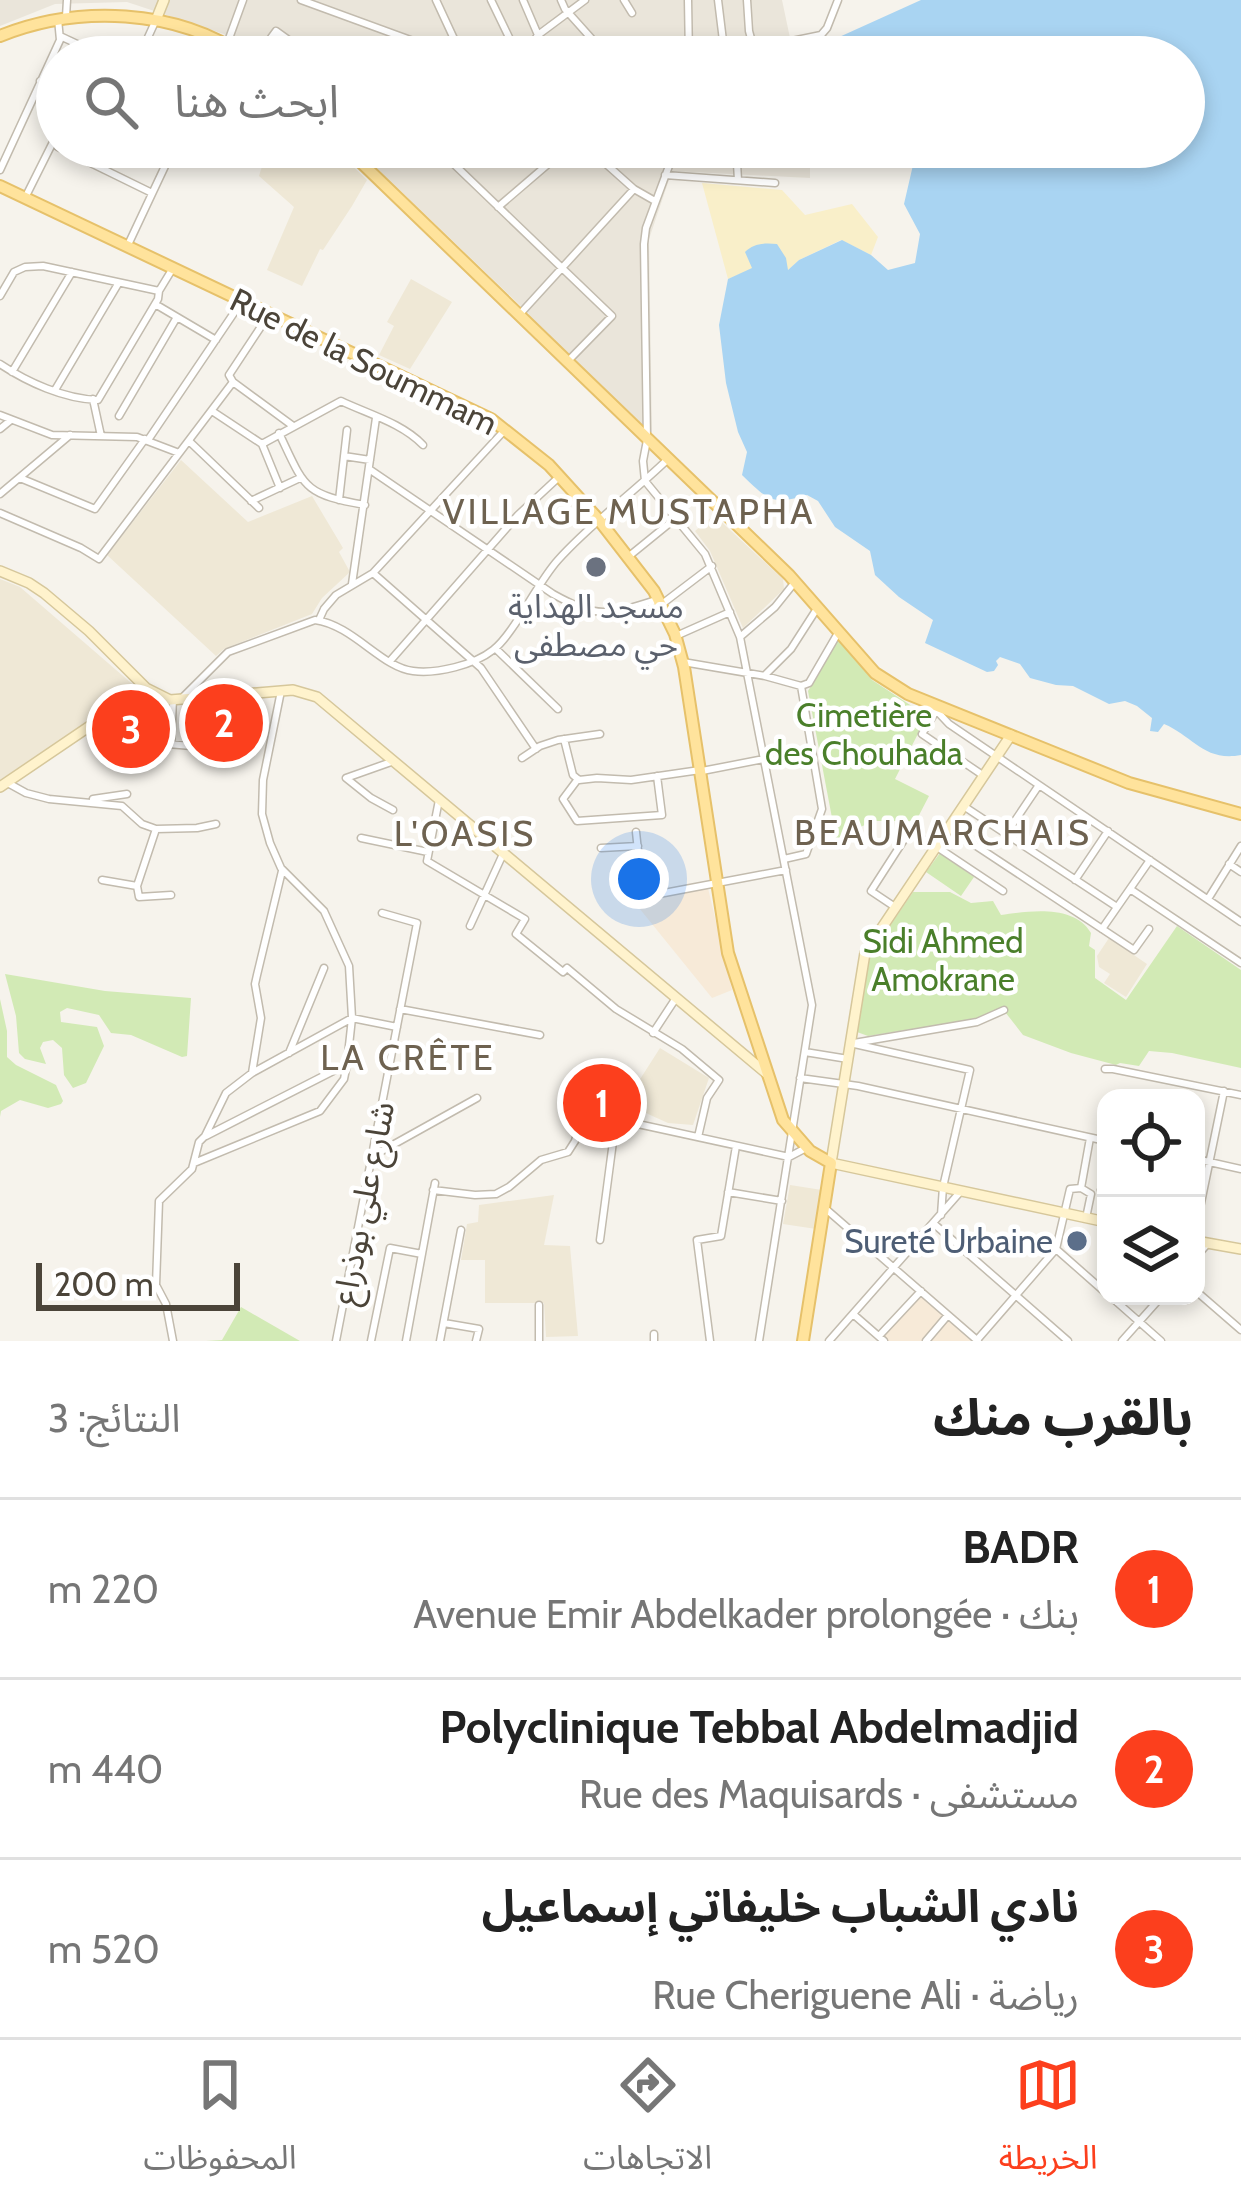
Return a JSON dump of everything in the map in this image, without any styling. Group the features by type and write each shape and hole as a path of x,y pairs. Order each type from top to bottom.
{"main road":[{"path":"156,20 164,0"},
{"path":"0,36 62,17 156,20 208,35"},
{"path":"371,168 795,582 875,673 934,708 1159,794 1241,814"},
{"name":"Rue de la Soummam","path":"0,186 457,400 506,429 560,476 598,520 660,601 676,636 728,953 776,1104 806,1148 831,1163"},
{"path":"0,571 50,598 146,688 177,699 300,690 317,697 766,1073"},
{"path":"3,784 146,688"},
{"path":"802,1341 865,953 1011,736"},
{"path":"831,1163 1097,1220"},
{"path":"1205,1243 1241,1249"}],"street":[{"path":"60,36 67,0"},
{"path":"230,36 244,0"},
{"path":"301,0 399,36"},
{"path":"436,0 453,36"},
{"path":"491,0 507,36"},
{"path":"523,0 538,35 585,0"},
{"path":"561,0 589,36"},
{"path":"624,0 632,13"},
{"path":"688,0 689,36"},
{"path":"718,0 722,36"},
{"path":"747,0 752,36"},
{"path":"817,36 827,28 838,0"},
{"path":"149,36 156,20"},
{"path":"0,170 36,89"},
{"path":"25,198 43,168"},
{"path":"101,168 152,193"},
{"path":"127,247 164,168"},
{"path":"458,168 612,316 567,362"},
{"path":"498,207 544,168"},
{"path":"610,168 655,201"},
{"path":"668,168 644,244 645,482 712,566 740,637 812,1004 759,1341"},
{"path":"737,168 738,180"},
{"path":"665,175 775,183"},
{"path":"519,315 634,190"},
{"path":"0,296 4,276 36,266 159,291"},
{"path":"0,364 55,390 98,400 173,268"},
{"path":"12,372 72,272"},
{"path":"55,390 118,283"},
{"path":"20,478 94,509 242,301"},
{"path":"155,304 216,340"},
{"path":"269,314 229,374 233,382 293,426"},
{"path":"119,416 177,317"},
{"path":"0,513 99,559 233,382"},
{"path":"93,399 101,436"},
{"path":"262,444 341,401 391,423 423,445"},
{"path":"212,411 262,444 280,488"},
{"path":"0,415 52,435 147,440 179,453"},
{"path":"352,584 376,418"},
{"path":"0,429 10,419"},
{"path":"319,620 331,602 373,573 506,429"},
{"path":"339,500 347,430"},
{"path":"280,434 300,478 314,492 364,505"},
{"path":"0,494 70,435"},
{"path":"189,441 259,508"},
{"path":"344,456 370,465 539,584 598,613 660,601 712,566"},
{"path":"171,744 177,699 228,652 310,621 343,630 415,672 474,662 496,648 557,561 668,459"},
{"path":"390,661 518,515 560,476"},
{"path":"251,501 300,478"},
{"path":"628,557 676,518"},
{"path":"373,573 474,662 536,749"},
{"path":"740,637 775,608 795,582"},
{"path":"764,676 791,649 818,607"},
{"path":"676,636 730,612"},
{"path":"683,662 805,687 839,631"},
{"path":"496,648 558,709"},
{"path":"783,859 806,854 822,808 801,686"},
{"path":"194,1163 320,1111 344,1079 347,1064 352,1018 349,966 319,905 282,870 261,803 281,691"},
{"path":"984,776 922,734 934,708 949,724 1241,922"},
{"path":"522,758 564,739 600,734"},
{"path":"564,739 578,779 631,780 764,759"},
{"path":"124,765 156,743 227,749"},
{"path":"393,810 346,778 394,761"},
{"path":"578,779 563,799 577,821 662,815 657,776"},
{"path":"3,784 49,799 122,806 142,824 156,829 217,824"},
{"path":"1006,834 1039,785"},
{"path":"84,800 128,794"},
{"path":"439,800 428,861 526,920 516,934 532,949 563,972 567,968 616,1009 682,1049 719,1080 707,1098 698,1137"},
{"path":"963,806 1117,907"},
{"path":"156,829 137,886 140,897 171,896"},
{"path":"949,829 1134,950 1149,929"},
{"path":"1075,880 1108,831"},
{"path":"636,832 643,897 786,871"},
{"path":"896,908 871,891 908,832 1003,891"},
{"path":"361,838 429,853"},
{"path":"601,848 638,846"},
{"path":"1208,899 1241,846"},
{"path":"470,926 503,854"},
{"path":"1102,929 1150,860"},
{"path":"1229,864 1241,872"},
{"path":"252,1073 261,1018 256,974 282,870"},
{"path":"102,880 137,886"},
{"path":"1130,889 1241,963"},
{"name":"شارع علي بوذراع","path":"336,1341 417,923 382,913"},
{"path":"289,1053 324,968"},
{"path":"653,1033 676,998"},
{"path":"400,1009 540,1035"},
{"path":"850,1043 977,1022 1004,1010"},
{"path":"205,1136 226,1093 252,1073 352,1018 397,1027"},
{"path":"850,1043 970,1070 940,1214"},
{"path":"805,1052 848,1059"},
{"path":"173,1341 166,1304 156,1285 159,1201 193,1169 205,1136 347,1064"},
{"path":"1105,1069 1241,1095"},
{"path":"800,1078 1097,1139"},
{"path":"1200,1197 1224,1091"},
{"path":"776,1104 797,1097"},
{"path":"371,1157 477,1098"},
{"path":"406,1341 434,1186 475,1196 504,1191 541,1160 568,1152 583,1112 789,1157 806,1148"},
{"path":"600,1240 616,1119"},
{"path":"1081,1188 1090,1138"},
{"path":"710,1341 697,1240 722,1236 736,1146"},
{"path":"1205,1161 1241,1168"},
{"path":"824,1208 977,1341 1056,1249 1070,1189 1091,1194 1086,1218"},
{"path":"829,1341 961,1191"},
{"path":"728,1192 782,1202"},
{"path":"933,1223 1068,1341"},
{"path":"440,1341 461,1230"},
{"path":"371,1341 390,1248 422,1254"},
{"path":"1056,1249 1097,1284"},
{"path":"853,1314 882,1339 920,1291"},
{"path":"1205,1299 1241,1330"},
{"path":"539,1305 539,1341"},
{"path":"1120,1305 1161,1341"},
{"path":"1122,1341 1154,1305"},
{"path":"926,1341 948,1316"},
{"path":"444,1323 479,1329 476,1341"}],"shaded area":[{"path":"0,0 782,0 790,36 230,36 127,2 55,4 0,26"},
{"path":"261,168 355,168 367,180 320,249 302,286 267,270 294,207 259,176"},
{"path":"377,168 810,168 810,178 672,171 649,239 652,433"},
{"path":"411,279 452,302 410,369 379,355 394,326 387,322"},
{"path":"181,460 248,522 312,496 343,548 339,552 350,572 312,614 216,656 107,555"},
{"path":"714,515 783,579 784,589 743,628 710,551 695,531"},
{"path":"0,579 20,587 137,688 0,780"},
{"path":"708,888 732,990 712,998 635,903"},
{"path":"1109,938 1147,964 1126,997 1104,983 1110,974 1099,967 1097,956"},
{"path":"660,1048 709,1078 693,1125 668,1123 628,1098"},
{"path":"790,1185 822,1190 816,1229 783,1224"},
{"path":"554,1195 544,1245 570,1246 578,1336 546,1337 544,1303 485,1303 485,1260 461,1260 467,1224 478,1222 479,1205"},
{"path":"919,1293 974,1341 886,1341 882,1337"}],"green space":[{"name":"Cimetière des Chouhada","path":"839,638 872,680 927,716 895,779 929,796 916,821 873,821 836,839 808,691"},
{"path":"143,697 166,731 120,763 97,728"},
{"path":"940,853 974,877 961,896 926,872"},
{"name":"Sidi Ahmed Amokrane","path":"913,892 950,892 971,903 993,901 1001,915 1050,912 1074,917 1091,933 1095,978 1126,1000 1177,926 1241,970 1241,1068 1149,1051 1139,1066 1116,1065 1023,1035 1002,1008 976,1019 868,1036 857,1032 869,956"},
{"path":"5,974 105,991 191,998 187,1056 131,1035 111,1033 99,1015 67,1008 60,1012 61,1022 97,1027 104,1046 86,1083 73,1088 64,1075 62,1048 53,1040 40,1048 46,1064 19,1053"},
{"path":"0,999 7,1057 56,1085 61,1104 48,1108 20,1100 1,1111 0,1117"},
{"path":"241,1307 300,1341 206,1341 222,1340"}],"sand":[{"path":"702,183 782,190 805,215 852,204 878,237 871,255 841,240 787,271 752,269 728,279"}],"water":[{"path":"921,0 1241,0 1241,755 1217,755 1164,724 1158,732 1150,731 1152,718 1125,701 1109,704 1073,686 1030,678 1020,664 1000,657 994,671 987,672 925,643 933,620 875,575 870,551 835,527 818,501 807,495 771,498 742,475 747,452 726,383 719,325 728,279 752,268 745,252 760,244 777,244 788,270 842,240 888,270 915,263 920,234 904,204 912,168 1205,168 1205,36 841,36"}],"place":[{"name":"مسجد الهداية حي مصطفى","path":"596,567"},
{"name":"Polyclinique Tebbal Abdelmadjid","path":"224,723"},
{"name":"نادي الشباب خليفاتي إسماعيل","path":"131,729"},
{"name":"BADR","path":"602,1103"},
{"name":"Sureté Urbaine","path":"1077,1241"}],"district":[{"name":"VILLAGE MUSTAPHA","path":"629,511"},
{"name":"BEAUMARCHAIS","path":"943,832"},
{"name":"L'OASIS","path":"465,833"},
{"name":"LA CRÊTE","path":"408,1057"}]}
